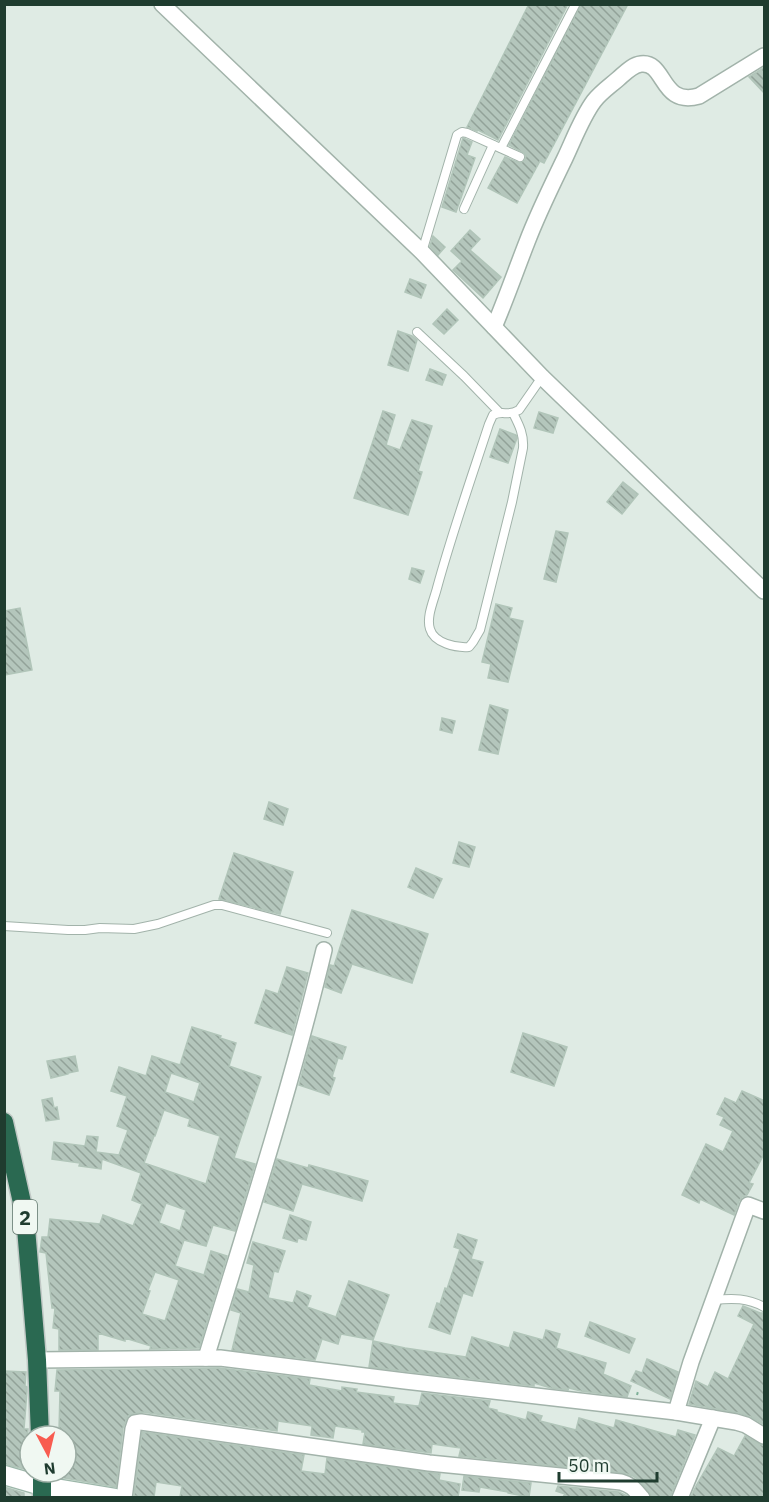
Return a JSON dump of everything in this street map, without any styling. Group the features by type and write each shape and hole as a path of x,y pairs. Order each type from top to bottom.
{"highway":[{"name":"2","path":"4,1122 25,1216 37,1360 40,1424"}],"street":[{"path":"162,4 422,252 542,377 765,591"},
{"path":"494,327 557,174 590,108 603,92 630,68 645,64 653,67 672,92 680,98 691,99 765,56"},
{"path":"206,1358 282,1108 324,950"},
{"path":"676,1412 691,1362 747,1205 765,1211"},
{"path":"37,1360 220,1358 676,1412 747,1425 765,1436"},
{"path":"680,1497 713,1418"},
{"path":"124,1497 133,1429 135,1423 141,1422 429,1462 621,1482 629,1484 642,1497"},
{"path":"4,1475 42,1485 115,1497"}],"lane":[{"path":"501,148 575,5"},
{"path":"422,252 456,135 462,132 467,133 520,157"},
{"path":"464,209 493,145"},
{"path":"417,332 499,412 508,414 519,410 542,377"},
{"path":"499,412 493,415 489,424 444,563 429,620 430,630 438,641 463,647 469,647 480,630 512,502 524,439 513,413"},
{"path":"4,926 60,930 134,929 158,924 214,905 222,905 327,933"},
{"path":"713,1300 744,1299 764,1307"}],"building":[{"path":"529,4 568,4 498,140 467,127"},
{"path":"581,4 628,4 544,163 540,161 517,203 488,188 505,157 520,163 525,160 524,153 509,145"},
{"path":"765,67 765,94 749,77"},
{"path":"463,138 472,142 467,155 475,158 456,212 442,207"},
{"path":"470,230 480,239 470,250 501,277 483,298 453,270 462,261 451,251"},
{"path":"433,236 445,247 438,255 430,246"},
{"path":"410,279 426,285 421,298 405,292"},
{"path":"447,309 458,320 444,334 433,324"},
{"path":"398,331 417,340 408,371 388,365"},
{"path":"430,369 446,375 442,385 426,380"},
{"path":"383,411 395,415 386,445 400,450 412,420 432,426 418,471 422,472 408,515 354,498"},
{"path":"539,412 558,418 553,433 534,428"},
{"path":"500,429 516,435 517,438 508,463 490,457"},
{"path":"623,482 638,494 622,514 607,502"},
{"path":"556,531 568,533 556,582 544,579"},
{"path":"412,568 424,571 420,583 409,579"},
{"path":"496,604 512,608 509,618 523,621 508,682 488,678 491,664 482,662"},
{"path":"20,608 32,670 4,675 4,611"},
{"path":"490,705 508,710 498,754 479,750"},
{"path":"442,718 455,721 452,733 440,730"},
{"path":"269,802 288,809 283,825 264,819"},
{"path":"459,842 475,847 469,867 453,863"},
{"path":"234,853 293,872 280,914 219,899"},
{"path":"416,868 442,879 433,898 408,887"},
{"path":"352,910 428,934 412,983 352,964 341,993 325,987 330,965 334,966"},
{"path":"287,967 308,973 292,1035 255,1023 266,990 278,994"},
{"path":"192,1027 236,1043 229,1066 261,1077 234,1158 255,1164 235,1231 213,1225 206,1246 184,1240 175,1266 204,1275 211,1251 227,1256 199,1348 150,1349 151,1346 98,1333 98,1350 59,1350 59,1329 53,1328 55,1308 52,1308 46,1253 40,1252 42,1237 48,1237 50,1219 100,1224 103,1215 133,1226 142,1204 132,1200 141,1173 102,1159 101,1169 52,1159 54,1142 85,1146 87,1136 98,1137 96,1152 119,1155 128,1130 117,1126 127,1096 111,1091 119,1067 146,1076 152,1056 180,1065","holes":["171,1073 200,1083 194,1102 165,1092","164,1110 190,1119 188,1126 220,1136 206,1184 144,1163","166,1203 186,1210 180,1231 159,1223","155,1272 179,1280 165,1321 142,1314 150,1291 148,1290"]},
{"path":"523,1033 567,1047 554,1086 511,1072"},
{"path":"312,1036 346,1047 342,1059 338,1058 332,1077 335,1078 329,1095 299,1085"},
{"path":"75,1056 78,1071 51,1078 47,1061"},
{"path":"742,1091 765,1101 765,1152 749,1183 753,1184 747,1195 739,1201 734,1215 700,1199 699,1203 682,1195 706,1144 723,1152 733,1131 720,1125 724,1117 717,1114 725,1098 736,1103"},
{"path":"52,1098 54,1108 57,1107 59,1119 46,1121 42,1100"},
{"path":"277,1159 368,1181 362,1201 302,1184 293,1211 264,1202"},
{"path":"290,1215 311,1222 306,1240 298,1238 297,1242 283,1238"},
{"path":"458,1234 477,1240 471,1259 483,1262 472,1296 463,1293 450,1334 429,1327 437,1303 440,1304 445,1288 447,1289 460,1249 454,1247"},
{"path":"253,1242 285,1251 278,1272 274,1271 268,1298 293,1303 297,1291 311,1296 307,1307 336,1317 349,1281 389,1295 373,1340 341,1334 338,1344 322,1339 315,1360 232,1350 241,1313 231,1310 237,1289 249,1292 254,1265 247,1263"},
{"path":"743,1306 765,1313 765,1425 739,1413 689,1404 696,1381 708,1387 715,1372 728,1379 754,1324 738,1316"},
{"path":"590,1322 635,1339 629,1353 585,1336"},
{"path":"546,1330 560,1334 556,1348 606,1363 603,1374 631,1386 627,1397 569,1388 568,1390 551,1388 534,1383 534,1386 369,1367 373,1341 466,1357 472,1337 509,1348 514,1332 543,1340"},
{"path":"647,1359 678,1372 670,1399 631,1381 636,1371 642,1373"},
{"path":"219,1368 310,1379 309,1385 342,1391 342,1387 357,1389 356,1392 394,1397 393,1403 417,1406 419,1406 422,1393 490,1401 488,1408 497,1410 497,1412 526,1420 528,1412 542,1416 540,1421 576,1430 579,1418 614,1428 616,1420 676,1437 678,1430 695,1435 670,1497 652,1497 640,1481 624,1473 459,1456 461,1448 432,1444 431,1453 363,1444 365,1432 362,1430 335,1426 333,1438 311,1435 312,1426 278,1421 277,1431 142,1412 128,1416 123,1428 116,1487 78,1480 78,1424 59,1424 60,1391 55,1391 57,1370"},
{"path":"4,1371 26,1372 24,1424 18,1424 18,1467 4,1464"},
{"path":"142,1432 304,1455 301,1471 325,1474 327,1458 440,1474 439,1480 460,1484 458,1497 180,1497 182,1486 156,1482 154,1497 134,1496"},
{"path":"745,1436 765,1446 765,1497 691,1497 718,1448 734,1456"},
{"path":"464,1476 531,1483 529,1497 480,1487 479,1492 462,1490"},
{"path":"558,1486 619,1492 629,1497 563,1497 565,1494 556,1491"},
{"path":"4,1487 24,1493 24,1497 4,1497"}]}
